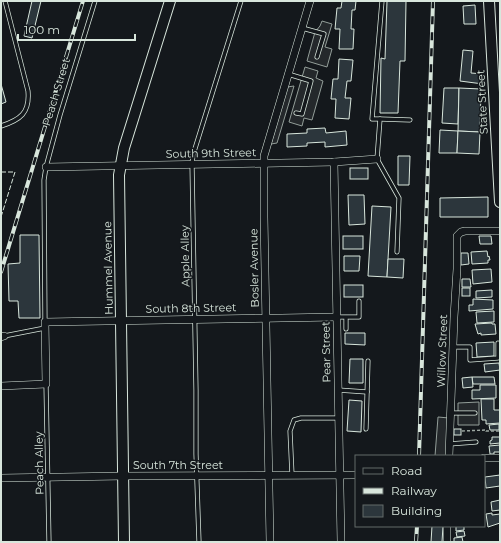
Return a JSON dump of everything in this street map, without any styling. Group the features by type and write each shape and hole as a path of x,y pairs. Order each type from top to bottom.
{"main road":[{"name":"Hummel Avenue","path":"124,542 120,320 120,165 170,1"},
{"name":"State Street","path":"489,1 497,104 500,202"}],"street":[{"name":"Bosler Avenue","path":"270,542 264,156 310,1"},
{"name":"South 9th Street","path":"46,167 334,162 377,159"},
{"name":"Pear Street","path":"334,162 341,542"},
{"name":"Willow Street","path":"449,455 457,236 461,232 500,231"},
{"name":"South 8th Street","path":"45,325 120,320 336,317"},
{"path":"1,386 46,384 45,325"},
{"path":"485,458 500,458"},
{"name":"South 7th Street","path":"1,478 197,475 355,475"},
{"path":"447,527 447,542"}],"lane":[{"path":"1,2 4,1 29,99 25,111 20,117 15,121 1,126"},
{"name":"Peach Street","path":"46,167 94,1"},
{"name":"Apple Alley","path":"199,542 192,164 193,155 240,1"},
{"path":"382,1 372,119 410,120"},
{"path":"302,28 324,34 317,58"},
{"path":"288,74 311,81 302,114 296,113"},
{"path":"380,120 377,159 399,198 398,252"},
{"path":"3,336 45,325 43,194 46,167"},
{"path":"336,317 359,317 359,301"},
{"path":"346,318 346,329"},
{"path":"453,347 470,347 470,360 498,358 498,343"},
{"path":"366,429 368,361"},
{"name":"Peach Alley","path":"46,384 49,542"},
{"path":"338,390 367,392"},
{"path":"450,414 474,413"},
{"path":"292,476 290,431 294,420 301,418 338,418"},
{"path":"450,444 476,442"}],"path":[{"path":"462,431 500,431"}],"shaded area":[{"path":"322,21 332,24 325,47 332,49 327,67 307,61 315,32"},
{"path":"305,67 318,71 316,78 323,81 312,120 304,118 302,126 289,122"},
{"path":"294,86 277,143 271,144 287,87"},
{"path":"479,402 479,425 458,425 458,403"},
{"path":"438,417 449,418 447,455 435,455"}],"building":[{"path":"32,1 41,1 32,38 24,36"},
{"path":"342,1 356,1 355,10 352,10 351,29 354,29 353,49 339,49 340,29 335,29 337,8 341,8"},
{"path":"387,1 406,1 405,61 400,61 398,113 380,113 381,58 385,59"},
{"path":"475,5 476,24 464,24 463,6"},
{"path":"463,50 473,51 471,73 484,74 483,84 460,81"},
{"path":"339,59 353,60 351,81 347,81 345,98 351,98 349,119 335,118 336,99 331,99 333,79 338,79"},
{"path":"1,84 6,102 1,104"},
{"path":"444,88 459,88 458,124 442,123"},
{"path":"459,88 481,89 480,132 458,131"},
{"path":"325,128 326,133 346,131 347,145 325,147 325,142 307,143 307,146 287,147 287,134 307,133 307,129"},
{"path":"440,130 458,131 457,153 439,153"},
{"path":"458,131 480,132 479,154 457,153"},
{"path":"398,156 410,156 409,185 398,185"},
{"path":"350,168 368,168 368,179 350,179"},
{"path":"348,195 364,195 365,224 349,225"},
{"path":"488,197 488,217 440,217 440,198"},
{"path":"372,206 391,207 387,277 368,276"},
{"path":"20,235 39,235 40,318 19,318 18,301 9,301 8,264 20,263"},
{"path":"343,236 363,236 363,249 343,249"},
{"path":"479,236 491,236 492,244 480,244"},
{"path":"487,251 490,260 488,260 488,263 472,264 471,252"},
{"path":"461,253 468,253 469,264 461,265"},
{"path":"344,256 360,256 359,271 344,271"},
{"path":"388,259 404,259 403,278 387,277"},
{"path":"491,269 492,282 473,284 472,270"},
{"path":"462,279 470,279 471,287 462,287"},
{"path":"344,285 363,285 363,297 344,297"},
{"path":"462,288 470,288 470,296 462,296"},
{"path":"492,290 492,297 476,298 476,291"},
{"path":"473,299 493,300 493,309 469,311 469,305 473,305"},
{"path":"494,311 494,322 477,323 476,312"},
{"path":"475,324 495,324 496,334 478,334"},
{"path":"345,333 365,333 365,345 345,344"},
{"path":"494,342 494,356 477,357 476,343"},
{"path":"350,359 363,359 363,383 349,383"},
{"path":"499,363 500,370 485,372 484,364"},
{"path":"472,377 494,377 495,384 473,384"},
{"path":"472,377 473,387 463,388 462,378"},
{"path":"480,385 496,385 496,398 472,399 472,390 480,390"},
{"path":"481,399 494,399 494,410 500,410 500,423 486,424 486,420 482,420"},
{"path":"349,400 362,401 361,432 347,431"},
{"path":"499,424 499,430 490,430 489,425"},
{"path":"454,429 461,429 461,435 454,435"},
{"path":"492,437 500,437 500,443 490,444"},
{"path":"500,445 500,452 490,454 489,446"},
{"path":"500,475 500,486 486,488 485,477"},
{"path":"500,500 500,510 492,511 491,502"},
{"path":"492,513 492,515 500,514 500,523 488,527 486,514"},
{"path":"432,527 443,527 442,542 431,542"},
{"path":"456,527 464,527 464,530 456,531"},
{"path":"464,531 465,536 457,537 456,532"},
{"path":"462,537 463,542 454,542 454,538"}],"railway":[{"path":"1,272 83,1"},
{"path":"419,455 433,1"},
{"path":"416,542 417,527"}],"fence":[{"path":"1,172 15,172 1,217"}]}
